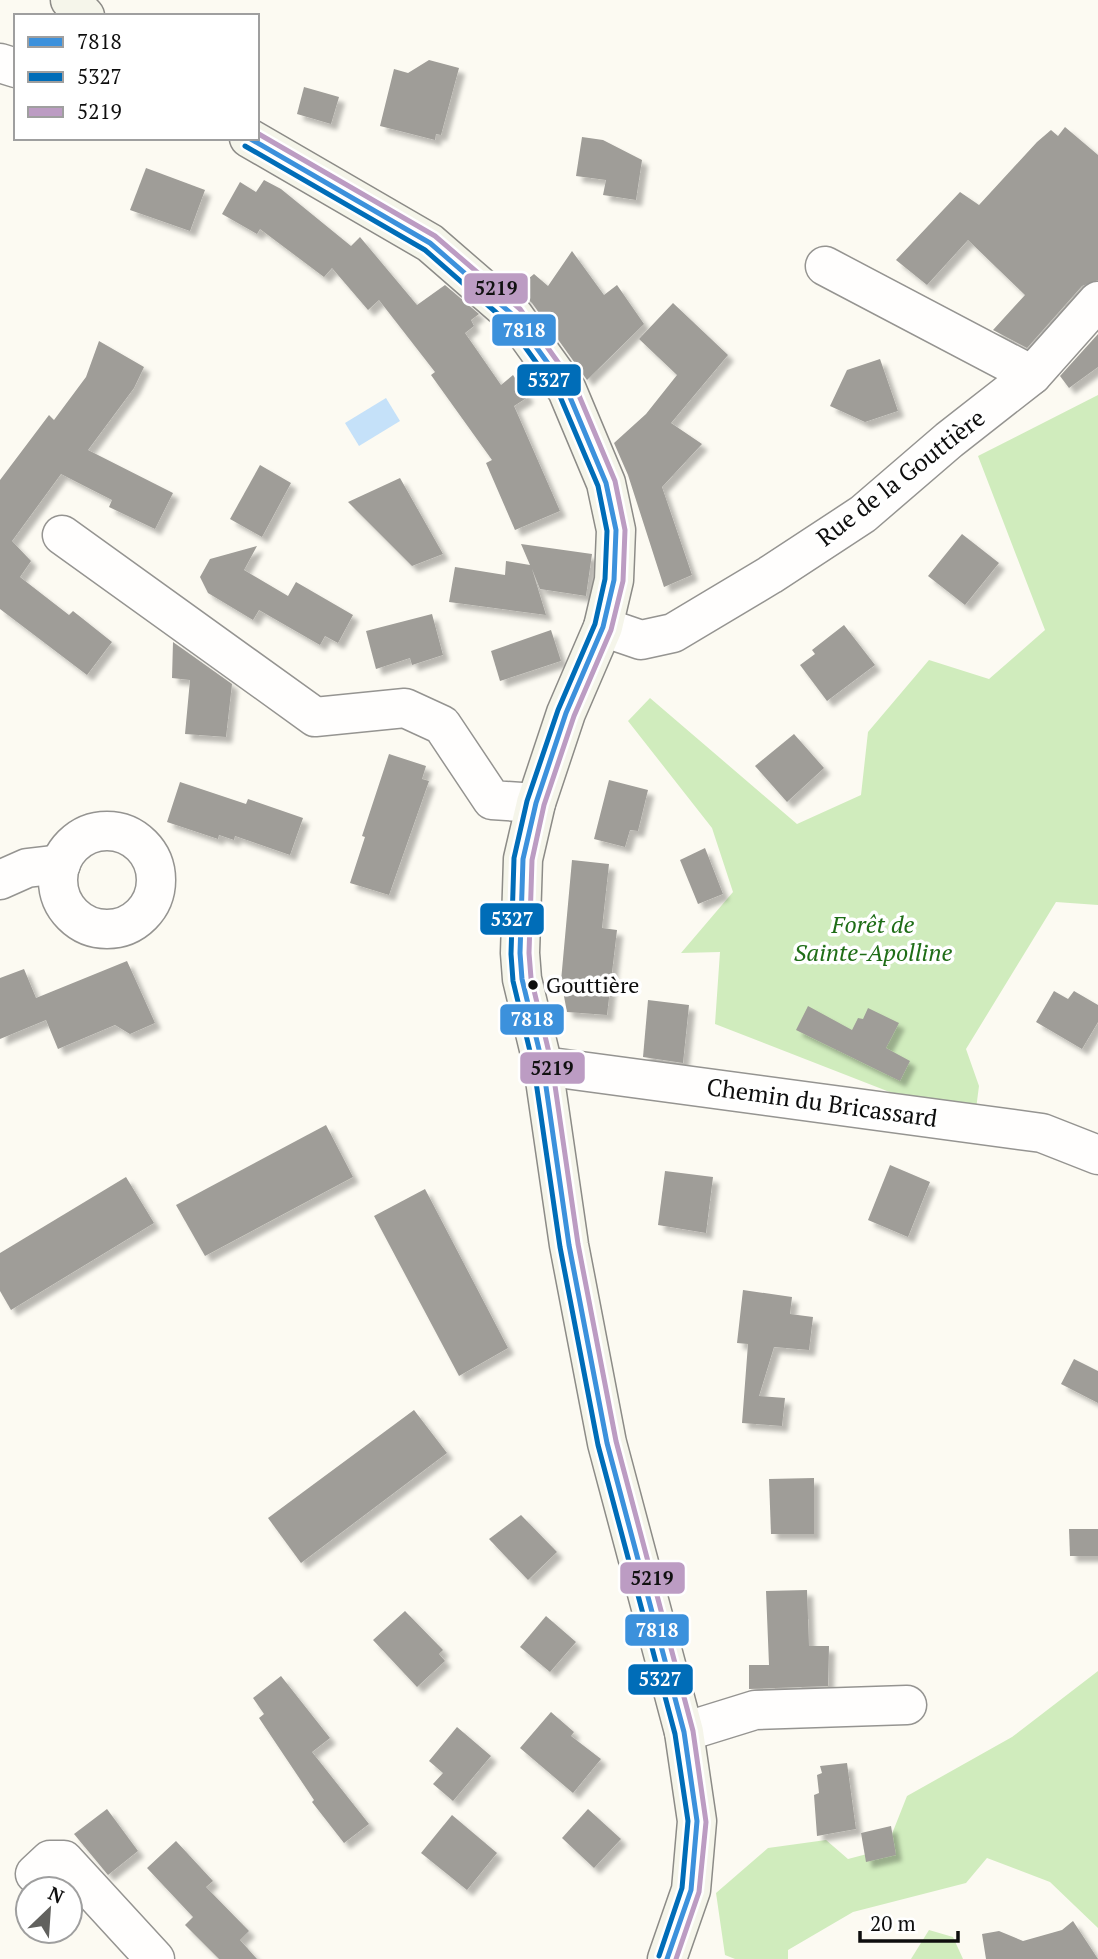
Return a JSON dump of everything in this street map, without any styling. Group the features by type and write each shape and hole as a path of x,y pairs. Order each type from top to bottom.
{"street":[{"path":"70,0 83,14"},
{"path":"252,140 430,243 513,316 567,390 606,483 616,530 614,580 603,626 566,713 536,803 523,859 520,953 522,979 543,1066 569,1245 607,1443 684,1732 697,1821 691,1890 675,1956"},
{"path":"825,266 1031,376"},
{"name":"Rue de la Gouttière","path":"603,626 641,640 673,633 770,576 863,514 949,440 1031,376 1098,301"},
{"path":"62,535 315,717 405,709 442,725 492,800 536,803"},
{"path":"0,880 27,868 61,864"},
{"name":"Chemin du Bricassard","path":"543,1066 1042,1133 1098,1155"},
{"path":"684,1732 755,1710 907,1705"},
{"path":"35,1874 50,1860 64,1860 155,1959"}],"green space":[{"name":"Forêt de Sainte-Apolline","path":"1098,395 1098,905 1056,902 966,1049 979,1086 976,1109 905,1098 715,1024 720,952 681,953 733,892 712,828 628,721 650,698 797,824 861,795 868,732 929,660 989,679 1045,630 978,456"},
{"path":"1098,1671 1098,1928 1050,1882 987,1858 966,1883 853,1912 788,1950 788,1959 735,1959 725,1955 716,1893 768,1848 826,1840 848,1859 886,1849 907,1796 1012,1737"},
{"path":"929,1930 953,1937 963,1959 911,1959"}],"water":[{"path":"386,398 400,421 359,446 345,423"}],"building":[{"path":"429,60 459,68 441,135 436,134 435,140 380,126 394,69 408,73"},
{"path":"304,87 339,97 331,124 297,114"},
{"path":"1065,127 1098,155 1098,280 1082,286 1027,348 993,330 1025,295 968,240 927,285 896,260 960,192 979,205 1037,142 1051,130 1058,136"},
{"path":"582,137 603,140 642,160 636,200 603,195 606,180 576,176"},
{"path":"146,168 205,190 190,231 130,210"},
{"path":"264,180 281,189 351,246 360,237 417,305 445,285 479,314 471,320 474,326 465,333 501,385 513,375 528,397 514,406 560,511 515,530 486,463 492,460 431,375 435,372 379,300 368,310 332,268 324,277 260,229 257,234 222,214 240,182 256,192"},
{"path":"572,251 604,295 617,285 644,324 587,380 532,303 516,289 534,274 548,286"},
{"path":"673,303 728,355 671,423 702,444 662,487 692,575 664,587 628,475 614,443 646,414 677,375 639,339"},
{"path":"1098,334 1098,367 1069,388 1060,376"},
{"path":"99,341 144,367 134,388 88,450 173,493 155,529 109,507 112,500 61,474 12,541 31,561 20,577 69,615 73,611 112,642 87,675 0,609 0,480 49,415 54,420 86,377"},
{"path":"880,359 898,411 865,422 830,406 847,370"},
{"path":"260,465 291,483 262,537 230,519"},
{"path":"400,478 443,554 412,566 348,502"},
{"path":"962,534 999,563 965,605 928,576"},
{"path":"521,544 592,554 586,596 540,589 532,569 546,615 449,602 455,567 505,575 506,561 530,565"},
{"path":"257,546 244,570 288,596 296,582 353,615 338,643 325,636 320,645 259,610 253,620 208,593 200,577 210,559"},
{"path":"432,614 443,655 412,665 410,658 376,669 366,631"},
{"path":"844,625 875,665 827,701 800,665 815,654 812,650"},
{"path":"551,630 561,661 500,681 491,651"},
{"path":"173,642 232,684 226,737 185,734 190,680 172,678"},
{"path":"794,734 824,768 787,802 755,766"},
{"path":"389,754 426,766 422,779 429,781 389,895 350,883 365,837 362,836"},
{"path":"609,780 648,790 638,831 630,830 625,847 594,839"},
{"path":"180,782 246,804 248,799 303,818 290,855 235,836 234,840 219,835 218,839 167,822"},
{"path":"705,848 723,894 698,904 680,860"},
{"path":"572,860 609,864 602,928 617,930 607,1015 567,1012 561,981"},
{"path":"127,961 155,1023 130,1034 115,1025 58,1049 46,1020 0,1039 0,978 24,969 36,998"},
{"path":"1054,991 1068,999 1074,991 1098,1005 1098,1022 1082,1049 1036,1022"},
{"path":"648,1000 689,1005 683,1063 643,1057"},
{"path":"808,1006 852,1030 858,1018 863,1019 868,1008 899,1023 886,1048 910,1061 900,1081 796,1030"},
{"path":"326,1125 353,1177 205,1256 176,1205"},
{"path":"890,1165 930,1182 908,1237 868,1220"},
{"path":"665,1171 713,1177 706,1233 658,1225"},
{"path":"126,1177 154,1223 11,1310 0,1291 0,1253"},
{"path":"425,1189 508,1348 459,1376 374,1216"},
{"path":"743,1290 792,1297 790,1314 813,1317 809,1350 774,1347 759,1396 785,1398 782,1426 742,1423 748,1344 737,1343"},
{"path":"1074,1359 1098,1371 1098,1403 1061,1384"},
{"path":"414,1410 447,1453 301,1563 268,1518"},
{"path":"814,1478 814,1534 771,1534 769,1479"},
{"path":"521,1515 557,1552 528,1580 489,1539"},
{"path":"1069,1529 1098,1529 1098,1556 1070,1556"},
{"path":"807,1590 809,1646 829,1646 828,1686 749,1689 749,1665 769,1665 766,1591"},
{"path":"405,1611 443,1650 439,1654 445,1661 417,1687 373,1640"},
{"path":"546,1616 576,1642 550,1672 520,1647"},
{"path":"281,1676 330,1738 312,1752 369,1824 344,1843 312,1802 314,1800 259,1718 264,1714 253,1698"},
{"path":"551,1712 574,1732 571,1736 601,1759 573,1793 520,1748"},
{"path":"457,1727 491,1756 453,1801 433,1784 443,1773 429,1761"},
{"path":"847,1763 856,1829 817,1836 814,1795 819,1793 817,1775 822,1773 820,1766"},
{"path":"107,1809 138,1851 108,1875 74,1834"},
{"path":"588,1809 621,1839 594,1868 562,1838"},
{"path":"452,1815 497,1853 467,1890 421,1853"},
{"path":"891,1826 896,1855 866,1862 861,1833"},
{"path":"176,1841 213,1881 206,1887 249,1931 240,1940 257,1959 219,1959 185,1925 193,1917 147,1868"},
{"path":"1073,1921 1098,1959 986,1959 982,1934 999,1931 1023,1941 1062,1930"}],"transit line":[{"name":"5219","path":"259,134 435,236 520,309 575,386 615,481 625,530 623,581 611,630 574,716 544,805 532,860 529,953 531,978 552,1065 578,1244 616,1441 693,1731 706,1822 699,1892 676,1959"},
{"name":"7818","path":"252,140 430,243 514,316 567,390 606,483 616,530 614,580 603,627 566,713 536,803 523,859 520,953 522,979 543,1066 569,1245 607,1443 684,1732 697,1821 691,1890 667,1959"},
{"name":"5327","path":"245,146 425,250 507,322 559,394 598,486 607,531 605,579 595,624 558,710 527,801 514,858 511,954 513,981 534,1068 560,1247 598,1445 675,1734 688,1821 682,1888 659,1956"}],"place":[{"name":"Gouttière","path":"533,985"}]}
